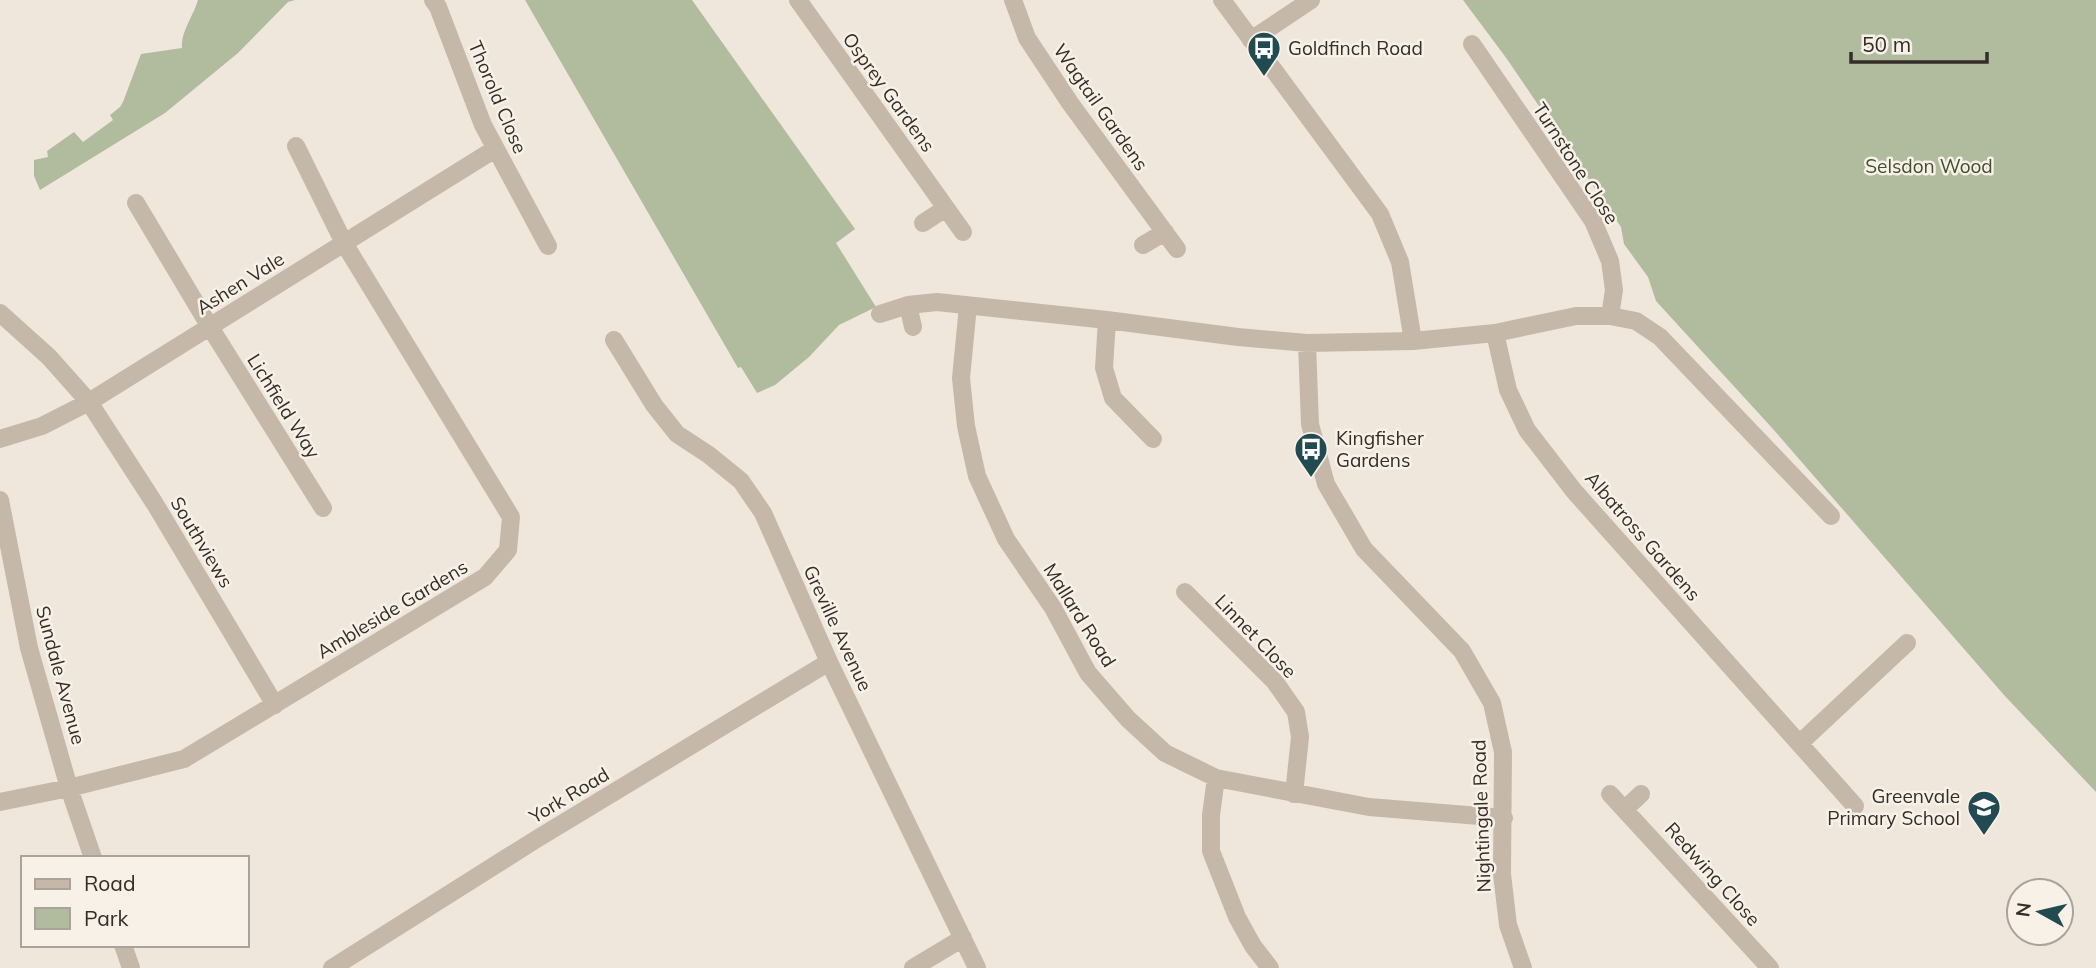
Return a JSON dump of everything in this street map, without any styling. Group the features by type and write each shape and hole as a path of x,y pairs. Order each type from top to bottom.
{"street":[{"name":"Thorold Close","path":"433,0 483,125 548,246"},
{"name":"Osprey Gardens","path":"798,0 963,232"},
{"name":"Wagtail Gardens","path":"1013,0 1027,38 1070,103 1177,249"},
{"path":"1222,0 1380,214 1399,262 1413,341"},
{"path":"1251,40 1311,0"},
{"name":"Turnstone Close","path":"1472,44 1593,221 1610,261 1614,290 1611,316"},
{"name":"Ambleside Gardens","path":"0,802 184,759 485,577 509,550 511,517 344,243 296,146"},
{"name":"Ashen Vale","path":"0,439 42,426 89,401 495,149"},
{"name":"Lichfield Way","path":"136,204 323,508"},
{"path":"923,223 946,208"},
{"path":"1143,245 1165,232"},
{"path":"880,314 908,305 937,302 1307,343 1413,341 1495,332 1576,316 1611,316 1636,321 1660,337 1831,516"},
{"path":"908,305 912,327"},
{"name":"Mallard Road","path":"968,306 961,378 966,426 977,476 1006,540 1053,608 1088,673 1128,719 1166,752 1216,778 1369,807 1504,818"},
{"name":"Southviews","path":"0,313 49,357 89,401 155,504 275,705"},
{"path":"1107,320 1104,368 1113,398 1133,431 1153,439"},
{"name":"Albatross Gardens","path":"1495,332 1508,390 1527,430 1574,491 1855,806"},
{"name":"Greville Avenue","path":"614,340 654,405 677,434 741,481 763,513 829,662 976,968"},
{"name":"Nightingale Road","path":"1307,343 1310,424 1326,484 1364,549 1462,651 1492,703 1503,752 1502,874 1508,925 1523,968"},
{"name":"Sundale Avenue","path":"0,500 29,648 69,788 92,856"},
{"name":"Linnet Close","path":"1185,592 1275,682 1296,712 1300,737 1294,794"},
{"path":"1800,743 1907,643"},
{"name":"York Road","path":"332,968 535,840 829,662"},
{"path":"1216,778 1211,815 1211,851 1237,917 1253,946 1270,968"},
{"name":"Redwing Close","path":"1610,794 1770,968"},
{"path":"1625,809 1641,794"},
{"path":"913,968 963,939"},
{"path":"125,947 131,968"}],"green space":[{"path":"198,0 295,0 288,2 238,53 165,113 40,190 34,176 34,160 48,157 47,151 74,132 83,142 113,120 110,115 123,102 141,54 182,48 183,36"},
{"path":"525,0 692,0 855,229 836,243 876,307 839,325 809,357 775,385 757,393 741,367 738,368"},
{"name":"Selsdon Wood","path":"1463,0 2096,0 2096,792 2004,695 1773,429 1656,301 1648,277 1624,244 1621,227 1507,59"}],"place":[{"name":"Goldfinch Road","path":"1264,78"},
{"name":"Kingfisher Gardens","path":"1311,479"},
{"name":"Greenvale Primary School","path":"1984,837"}]}
